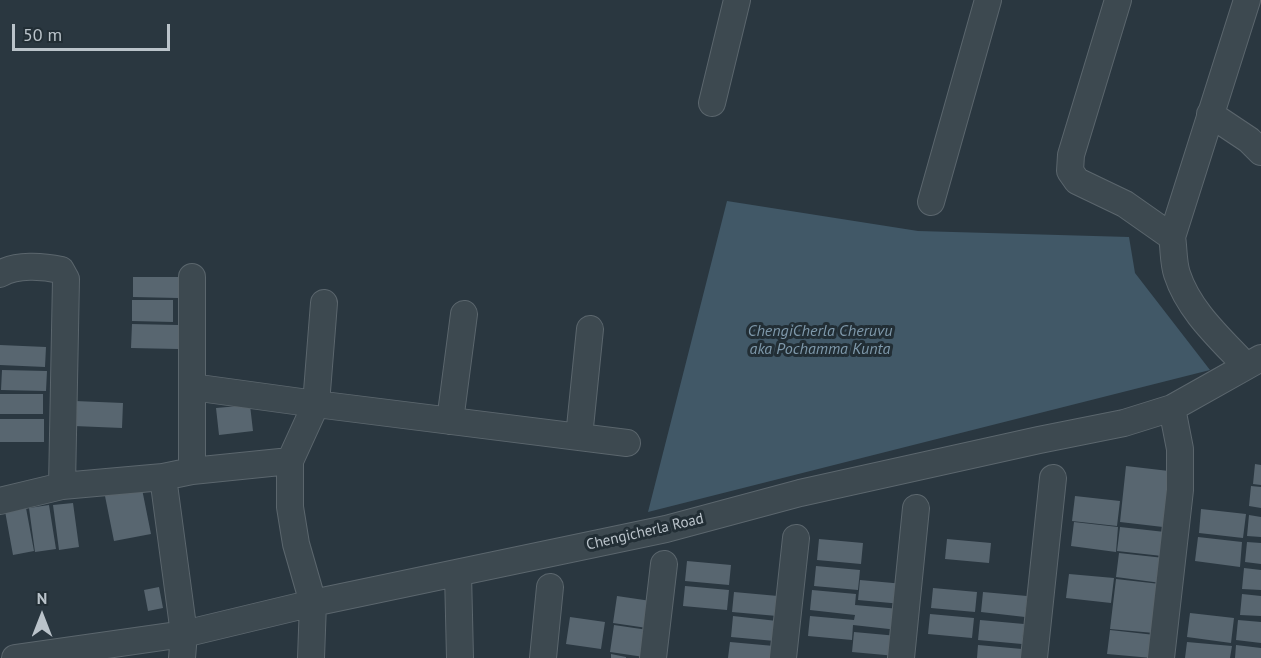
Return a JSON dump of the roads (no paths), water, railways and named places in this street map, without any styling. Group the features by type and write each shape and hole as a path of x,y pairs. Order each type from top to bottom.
{"street":[{"path":"712,103 737,0"},
{"path":"931,201 988,0"},
{"path":"1118,0 1071,155 1070,171 1077,181 1125,204 1172,237"},
{"path":"1247,0 1172,237 1176,272 1185,292 1201,317 1253,362"},
{"path":"1210,114 1249,140 1261,152"},
{"path":"4,269 52,268 61,270 66,279 62,486"},
{"path":"192,277 192,471"},
{"path":"311,658 313,603 294,535 290,507 290,461 316,404 324,303"},
{"path":"450,421 464,314"},
{"path":"579,437 590,329"},
{"name":"Chengicherla Road","path":"15,658 183,646 313,603 666,530 800,494 1124,423 1172,408 1253,362"},
{"path":"192,387 627,443"},
{"path":"1161,658 1180,490 1180,449 1172,408"},
{"path":"0,501 62,486 163,477 192,471 290,461"},
{"path":"163,477 183,646"},
{"path":"1034,658 1053,478"},
{"path":"901,658 916,508"},
{"path":"783,658 796,538"},
{"path":"653,658 664,564"},
{"path":"458,573 460,658"},
{"path":"543,658 550,586"}],"water":[{"name":"ChengiCherla Cheruvu aka Pochamma Kunta","path":"727,201 918,231 1129,237 1135,273 1210,370 648,512"}]}
